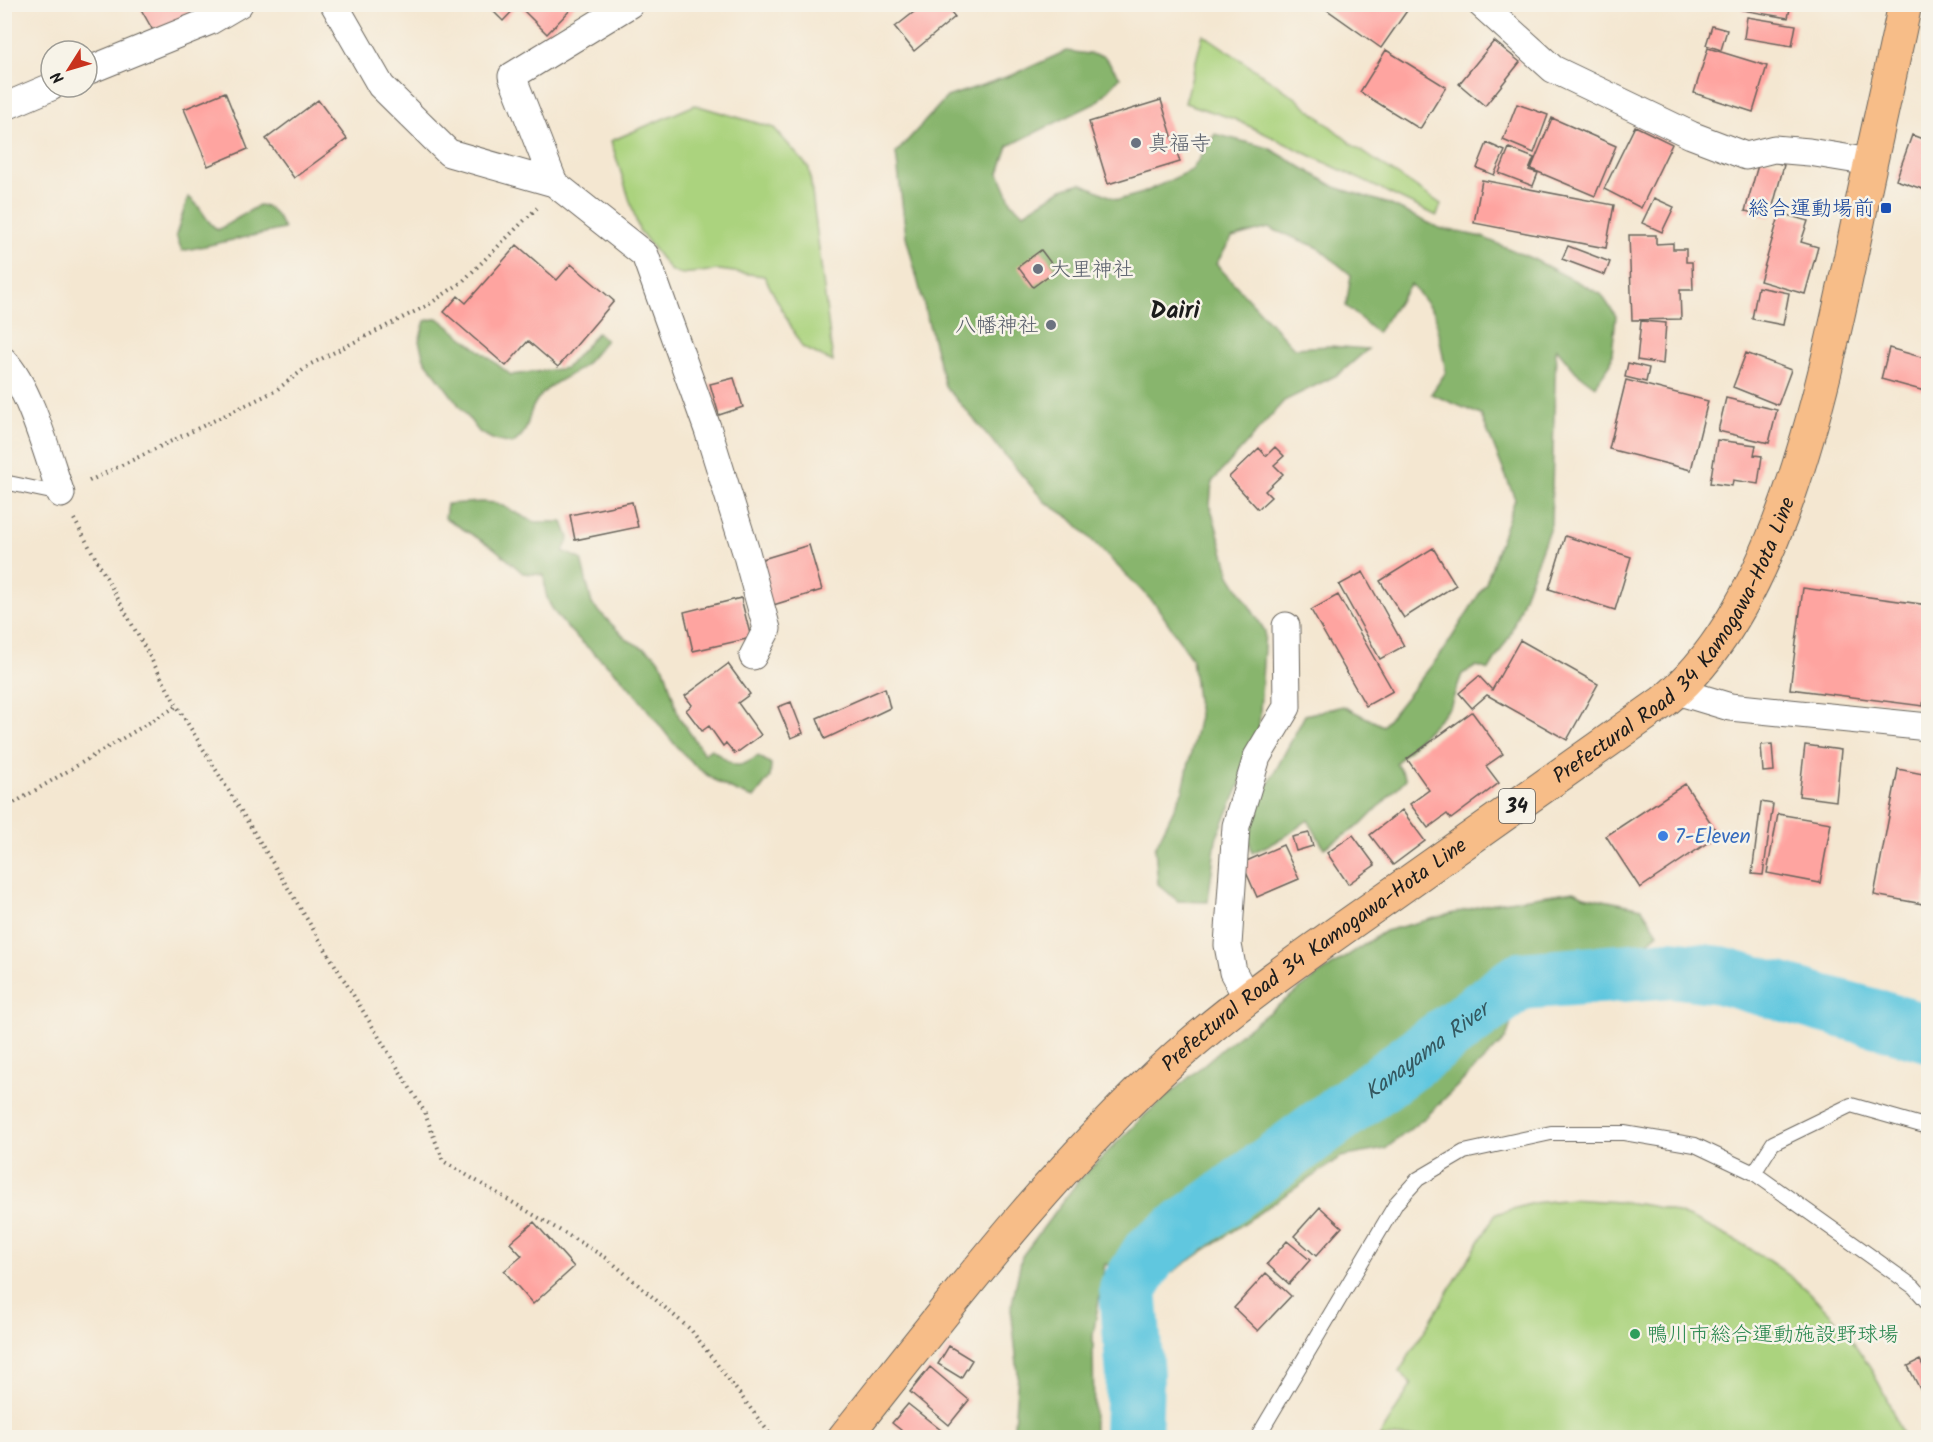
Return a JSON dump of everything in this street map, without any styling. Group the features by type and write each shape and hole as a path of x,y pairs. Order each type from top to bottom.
{"main road":[{"name":"Prefectural Road 34 Kamogawa-Hota Line","path":"844,1437 991,1256 1096,1135 1177,1056 1247,998 1677,691 1707,657 1735,618 1762,565 1809,424 1844,287 1905,4"}],"street":[{"path":"99,66 210,21 239,4"},
{"path":"334,4 381,86 449,153 554,183 645,255 708,430 767,629 753,656"},
{"path":"554,183 513,76 630,4"},
{"path":"1481,4 1553,69 1691,135 1746,156 1774,149 1870,162"},
{"path":"4,107 39,92"},
{"path":"4,361 12,369 32,414 61,494"},
{"path":"1247,998 1233,972 1228,945 1236,826 1257,757 1287,706 1286,626"},
{"path":"1677,691 1730,707 1929,727"}],"lane":[{"path":"4,482 61,494"},
{"path":"1754,1173 1773,1143 1851,1105 1929,1127"},
{"path":"1257,1437 1397,1203 1418,1179 1464,1152 1551,1133 1624,1133 1695,1145 1754,1173 1914,1287 1929,1304"}],"path":[{"path":"554,183 542,204 497,250 462,282 428,305 312,364 275,391 61,494 177,706 424,1111 443,1161 608,1260 691,1330 773,1437"},
{"path":"4,810 177,706"}],"green space":[{"path":"1203,34 1296,98 1354,146 1441,204 1437,216 1234,119 1185,103"},
{"path":"1066,51 1104,56 1120,77 1098,102 1008,146 999,173 1012,204 1024,213 1062,189 1081,183 1118,200 1143,193 1192,170 1215,134 1269,148 1335,187 1389,204 1439,228 1482,237 1533,259 1601,294 1616,316 1611,363 1595,386 1576,372 1556,348 1551,524 1509,637 1489,670 1477,666 1462,674 1450,707 1396,763 1406,779 1361,825 1324,848 1308,820 1283,838 1252,853 1246,826 1305,715 1343,706 1383,726 1444,650 1486,583 1515,499 1481,415 1431,394 1446,372 1435,314 1411,284 1377,333 1346,306 1351,275 1317,247 1269,228 1232,238 1216,264 1294,348 1330,346 1368,349 1339,374 1284,401 1212,482 1210,505 1230,575 1265,631 1258,743 1216,839 1208,902 1178,901 1158,884 1155,848 1183,790 1199,716 1192,659 1156,605 1070,518 1045,502 945,386 906,236 896,153 947,97 1015,74"},
{"path":"695,105 774,128 809,168 833,362 802,347 764,276 719,270 681,274 671,271 639,230 611,141"},
{"path":"188,197 197,204 209,222 218,230 259,205 272,210 284,229 182,251 176,235"},
{"path":"438,318 511,375 566,368 597,333 606,340 581,368 542,394 533,406 523,433 512,444 494,440 479,432 424,359 419,341 425,321"},
{"path":"497,503 534,522 563,522 569,538 563,551 581,559 592,604 626,639 654,654 664,667 679,717 704,754 711,749 728,762 737,765 758,756 771,764 770,777 754,798 730,789 710,777 680,750 624,681 558,617 546,594 544,575 523,573 494,548 445,518 447,504"},
{"path":"1574,891 1584,896 1642,908 1658,933 1636,953 1564,962 1516,1009 1506,1038 1427,1116 1385,1149 1341,1157 1161,1280 1105,1264 1093,1335 1094,1437 1013,1437 1018,1374 1011,1308 1022,1256 1079,1180 1145,1115 1230,1042 1321,973 1385,931 1489,904"},
{"name":"鴨川市総合運動施設野球場","path":"1573,1199 1642,1204 1678,1213 1752,1250 1781,1269 1808,1291 1853,1342 1889,1403 1903,1437 1379,1437 1412,1384 1399,1372 1496,1214 1533,1203"}],"building":[{"path":"138,4 198,4 201,9 155,34"},
{"path":"486,4 576,4 547,34 518,5 503,21"},
{"path":"1329,4 1411,5 1381,48 1326,9"},
{"path":"1743,4 1791,4 1788,18 1742,10"},
{"path":"923,5 945,5 955,17 914,51 895,27"},
{"path":"1747,17 1796,25 1792,46 1744,38"},
{"path":"1712,26 1727,30 1721,50 1706,45"},
{"path":"1494,41 1520,62 1485,106 1459,84"},
{"path":"1708,48 1767,66 1753,112 1694,93"},
{"path":"1386,50 1446,87 1420,129 1360,92"},
{"path":"225,92 248,149 208,166 184,109"},
{"path":"318,100 347,139 294,178 266,139"},
{"path":"1161,100 1180,162 1108,184 1089,122"},
{"path":"1517,104 1548,115 1534,153 1503,140"},
{"path":"1552,118 1616,146 1595,196 1531,169"},
{"path":"1635,126 1672,144 1641,208 1604,189"},
{"path":"1912,135 1928,141 1928,191 1896,180"},
{"path":"1487,143 1505,151 1494,175 1477,168"},
{"path":"1509,148 1534,158 1529,170 1538,173 1533,186 1499,173"},
{"path":"1760,158 1784,165 1770,217 1745,211"},
{"path":"1482,180 1614,205 1606,248 1474,223"},
{"path":"1654,198 1674,207 1662,232 1642,223"},
{"path":"1780,213 1808,221 1801,242 1818,247 1805,294 1760,281"},
{"path":"1629,235 1656,235 1656,244 1673,243 1673,249 1686,249 1686,262 1692,262 1693,290 1680,290 1681,319 1632,320"},
{"path":"517,245 557,280 571,264 614,301 558,367 528,341 506,366 444,312 458,296 466,303"},
{"path":"1568,246 1610,262 1605,275 1562,259"},
{"path":"1041,250 1056,270 1033,287 1018,267"},
{"path":"1758,287 1789,293 1783,325 1752,319"},
{"path":"1641,321 1666,323 1663,364 1637,360"},
{"path":"1889,348 1928,359 1928,392 1881,379"},
{"path":"1746,353 1791,370 1778,405 1733,387"},
{"path":"1628,363 1649,368 1646,382 1625,377"},
{"path":"734,378 743,407 719,415 710,384"},
{"path":"1626,380 1708,401 1691,470 1609,449"},
{"path":"1726,398 1777,410 1769,443 1718,431"},
{"path":"1717,440 1756,445 1754,455 1762,456 1758,484 1733,480 1732,486 1710,483"},
{"path":"1275,447 1284,456 1274,465 1283,474 1265,491 1271,497 1258,509 1229,477 1259,448 1266,456"},
{"path":"632,502 638,527 575,540 570,515"},
{"path":"1565,536 1631,557 1615,610 1549,589"},
{"path":"809,545 822,590 770,606 756,561"},
{"path":"1433,548 1456,585 1404,618 1380,581"},
{"path":"1363,572 1404,646 1380,659 1339,585"},
{"path":"1803,588 1928,605 1928,658 1923,706 1790,689"},
{"path":"1338,595 1393,691 1366,706 1311,610"},
{"path":"741,598 751,638 693,651 684,612"},
{"path":"1520,640 1598,684 1567,740 1487,695 1472,708 1459,693 1479,676 1492,690"},
{"path":"728,664 750,694 738,703 761,735 735,754 726,743 723,746 709,726 702,731 686,710 692,705 685,696"},
{"path":"885,688 890,708 825,739 817,718"},
{"path":"791,702 803,733 791,738 778,707"},
{"path":"1472,712 1503,754 1486,766 1499,783 1451,819 1447,814 1428,828 1410,804 1429,790 1407,759"},
{"path":"1772,744 1774,771 1763,772 1761,745"},
{"path":"1805,745 1841,750 1836,801 1799,796"},
{"path":"1898,769 1928,775 1928,873 1923,904 1874,895"},
{"name":"7-Eleven","path":"1685,784 1719,835 1640,888 1606,836"},
{"path":"1761,802 1773,804 1763,875 1752,874"},
{"path":"1402,810 1425,841 1393,865 1370,835"},
{"path":"1778,814 1831,823 1820,883 1767,873"},
{"path":"1309,833 1313,846 1296,851 1292,837"},
{"path":"1353,835 1375,865 1348,884 1327,853"},
{"path":"1283,845 1299,879 1257,897 1242,863"},
{"path":"1320,1207 1342,1227 1316,1256 1294,1236"},
{"path":"534,1222 574,1267 533,1304 504,1271 522,1256 510,1243"},
{"path":"1287,1241 1310,1260 1289,1284 1267,1264"},
{"path":"1266,1273 1291,1296 1258,1331 1234,1308"},
{"path":"949,1346 972,1360 961,1378 938,1364"},
{"path":"1920,1360 1928,1372 1928,1387 1921,1391 1908,1366"},
{"path":"930,1367 969,1400 949,1425 910,1392"},
{"path":"908,1404 942,1431 937,1438 911,1438 892,1423"}],"waterway":[{"name":"Kanayama River","path":"1133,1438 1135,1375 1128,1289 1150,1253 1520,981 1671,969 1720,975 1928,1033"}],"place":[{"name":"真福寺","path":"1136,143"},
{"name":"総合運動場前","path":"1886,208"},
{"name":"大里神社","path":"1038,269"},
{"name":"八幡神社","path":"1051,325"},
{"name":"7-Eleven","path":"1663,836"},
{"name":"鴨川市総合運動施設野球場","path":"1635,1334"}],"district":[{"name":"Dairi","path":"1175,310"}]}
